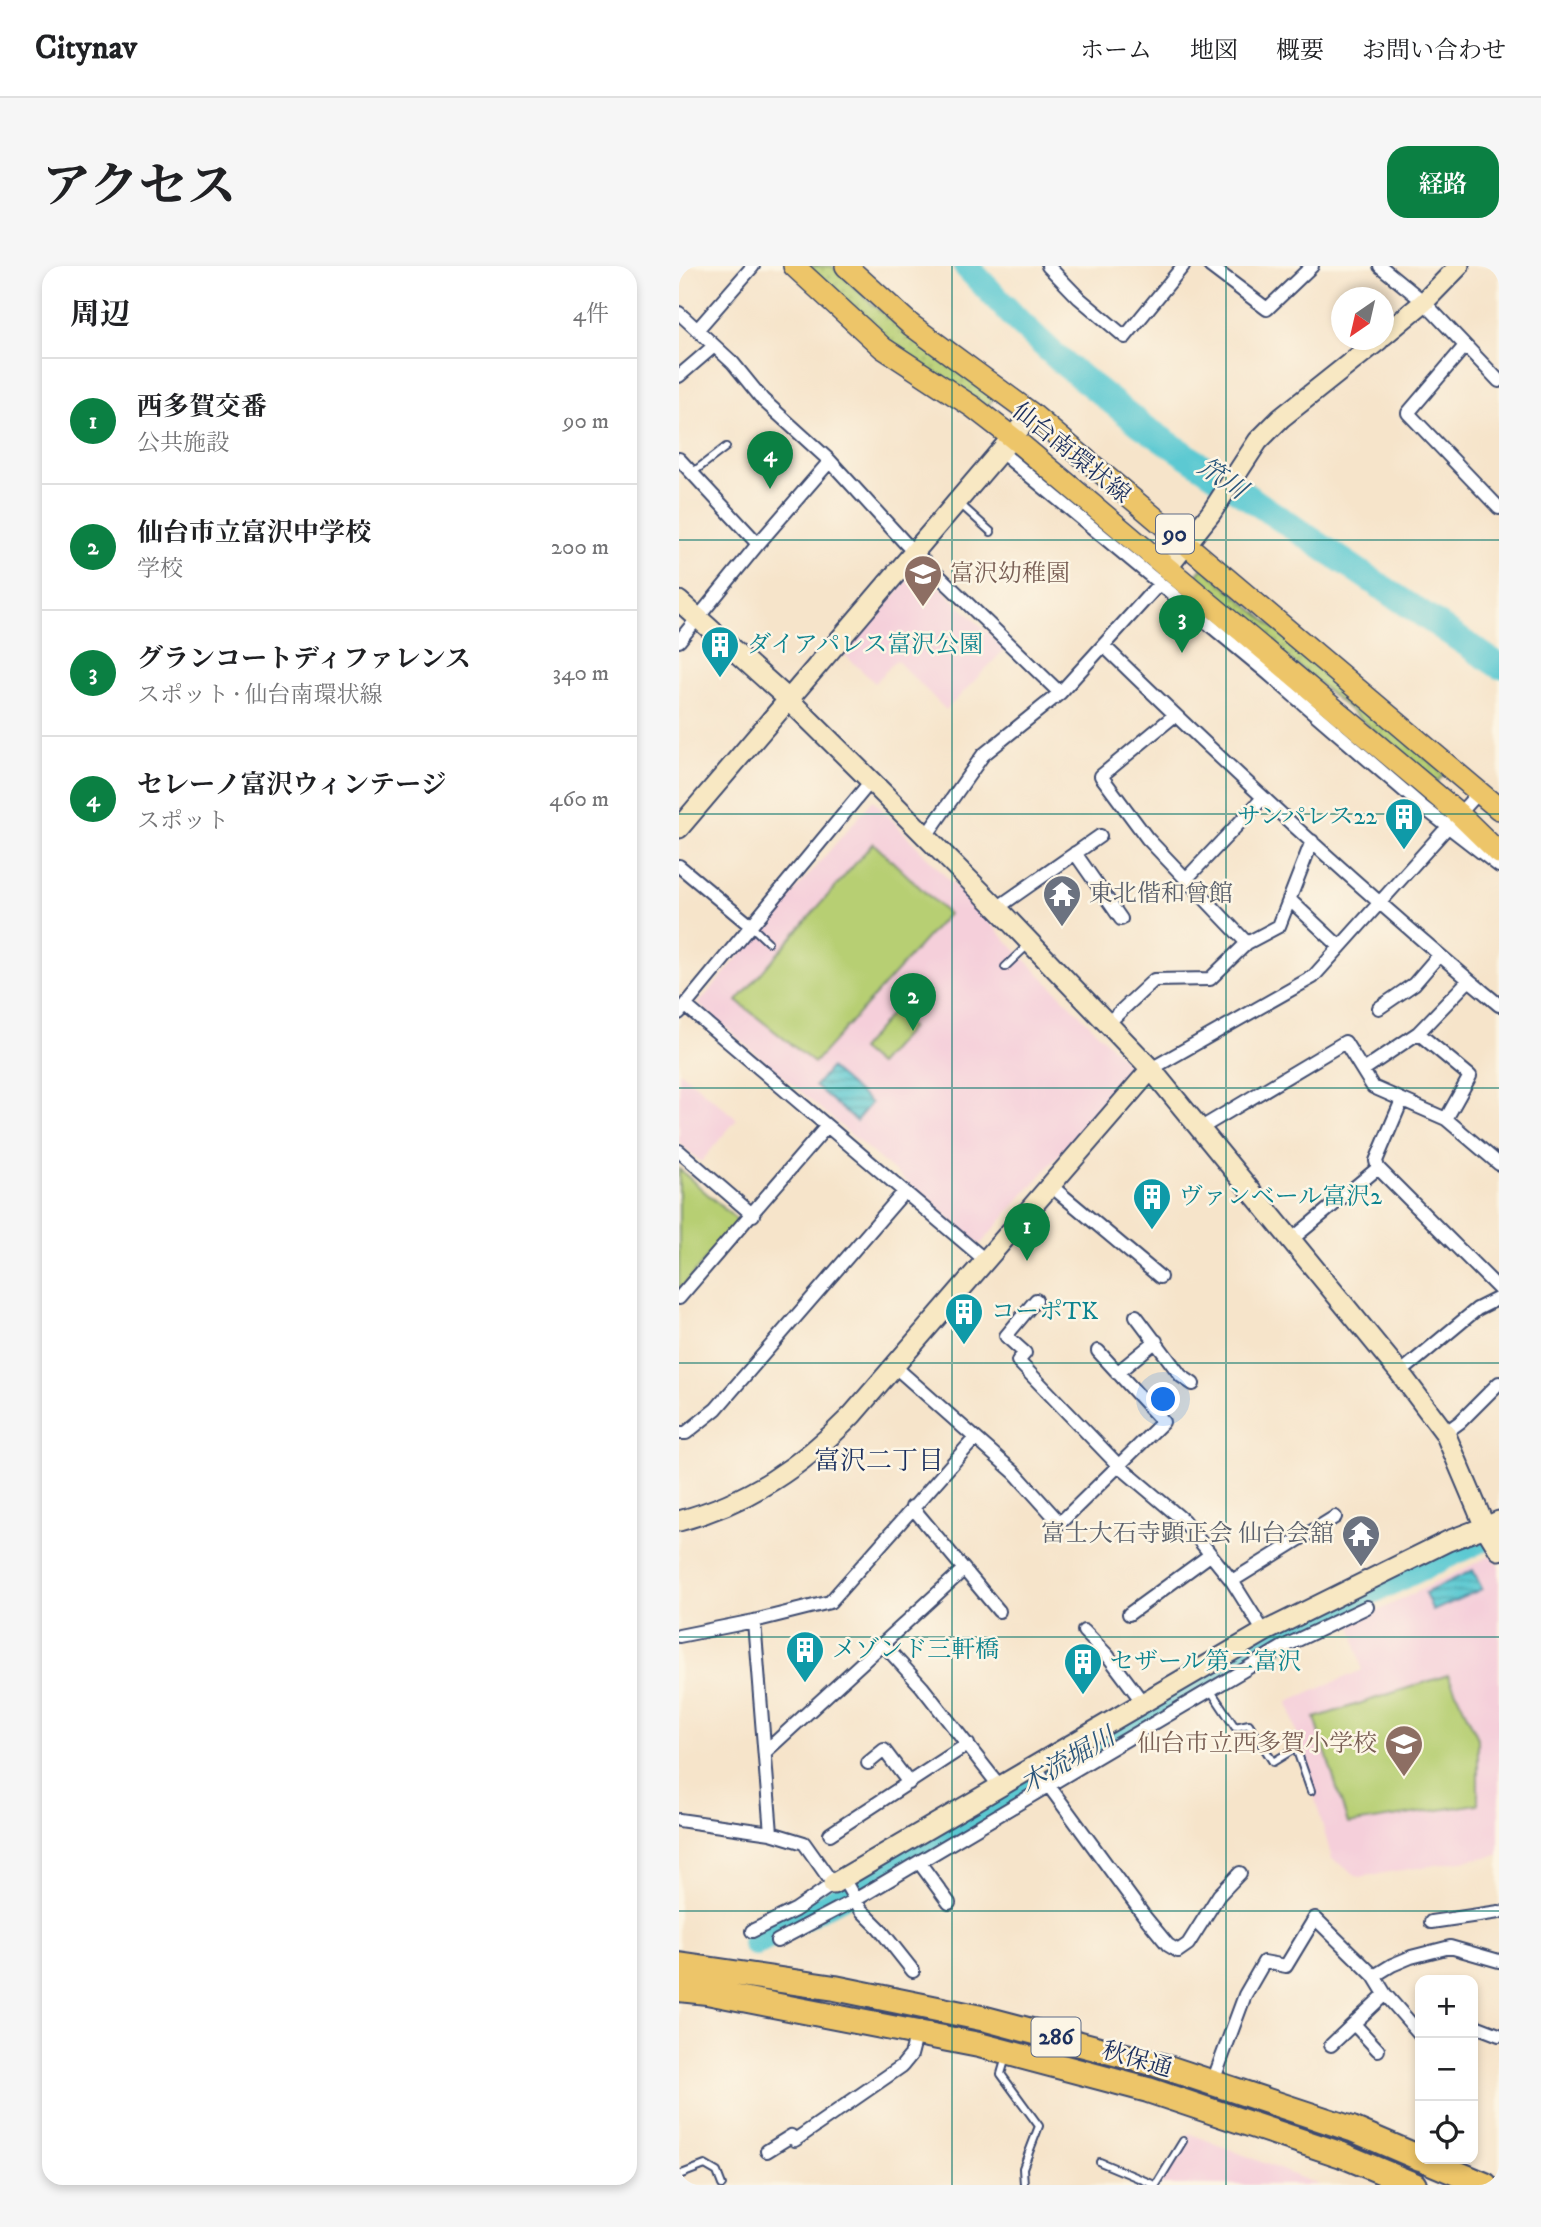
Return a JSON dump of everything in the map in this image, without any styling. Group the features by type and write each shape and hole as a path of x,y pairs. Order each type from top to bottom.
{"highway":[{"name":"秋保通","path":"679,1965 835,1988 986,2019 1156,2064 1352,2129 1415,2155"},
{"name":"秋保通","path":"679,1989 720,1994 1007,2052 1148,2090 1342,2155 1414,2185"},
{"name":"秋保通","path":"1436,2164 1485,2185"}],"main road":[{"name":"仙台南環状線","path":"794,266 883,348 973,407 1007,445 1454,820 1499,853"},
{"name":"仙台南環状線","path":"846,266 911,325 1032,414 1499,809"}],"street":[{"path":"697,331 753,266"},
{"path":"1048,266 1079,298 1125,337 1183,266"},
{"path":"1210,266 1267,309 1312,266"},
{"path":"1380,266 1424,302 1499,381"},
{"path":"1394,328 1459,266"},
{"path":"679,313 733,363 763,400 830,461 914,551 1060,693"},
{"path":"679,376 714,346"},
{"path":"1465,346 1408,413 1499,508"},
{"path":"926,836 983,755 1060,693 1163,576 1211,513 1258,442 1281,418 1366,350"},
{"path":"679,828 1032,414"},
{"path":"679,459 758,544"},
{"path":"679,640 830,461"},
{"path":"679,601 788,699 871,781 1151,1069 1400,1373 1445,1433 1498,1548"},
{"path":"1104,646 1263,798 1380,904 1499,1005"},
{"path":"1175,715 1101,776 1147,838 1247,943"},
{"path":"871,781 682,1009 827,1126 985,1260"},
{"path":"679,1521 724,1507 748,1495 789,1471 826,1441 852,1415 1151,1069 1313,977 1479,792"},
{"path":"1187,878 1263,798"},
{"path":"1454,820 1499,866"},
{"path":"997,908 1100,836"},
{"path":"1108,1023 1154,980 1210,979 1247,943 1279,926 1312,841"},
{"path":"1075,853 1121,919"},
{"path":"679,866 751,926"},
{"path":"1289,899 1340,947"},
{"path":"1380,1008 1414,984 1439,955"},
{"path":"1363,1070 1418,1033 1469,980"},
{"path":"1418,1033 1469,1076 1446,1119"},
{"path":"1201,1128 1345,1042 1373,1087 1446,1119 1499,1164"},
{"path":"1402,1100 1376,1161 1378,1168 1499,1289"},
{"path":"679,1298 827,1126"},
{"path":"679,1150 753,1215"},
{"path":"1291,1240 1378,1168"},
{"path":"1050,1185 1160,1277"},
{"path":"679,1433 686,1433 716,1409 904,1192"},
{"path":"1400,1373 1477,1309 1499,1298"},
{"path":"1036,1300 1006,1336 1025,1353 1019,1361 1119,1466 1183,1520 1232,1581 1264,1632"},
{"path":"1136,1317 1181,1376 1193,1384"},
{"path":"1117,1373 1156,1341"},
{"path":"893,1365 1015,1473 1061,1523 1163,1422 1098,1351"},
{"path":"1445,1433 1499,1383"},
{"path":"679,1636 830,1602 975,1438"},
{"path":"912,1507 999,1611"},
{"path":"1232,1581 1335,1517"},
{"path":"751,1931 846,1889 919,1863 1144,1703 1283,1647 1365,1600 1448,1541 1490,1526"},
{"path":"1129,1614 1210,1555"},
{"path":"765,1752 963,1570"},
{"path":"777,1941 846,1889 1001,1788 1042,1777 1204,1681 1264,1632 1365,1600"},
{"path":"754,1621 771,1833"},
{"path":"1084,1631 1108,1656 1144,1703"},
{"path":"883,1644 968,1744 1001,1788"},
{"path":"830,1834 968,1744"},
{"path":"868,1763 884,1750 909,1783"},
{"path":"1042,1777 1145,1917 1168,1945 1178,1951 1188,1944 1219,1895 1240,1872"},
{"path":"679,1821 771,1833 804,1843 846,1889 913,1971"},
{"path":"919,1863 949,1903"},
{"path":"1431,1922 1499,1912"},
{"path":"1212,2084 1245,1996 1264,1962 1286,1966 1315,1918 1374,1976 1385,1994 1415,2028"},
{"path":"1374,1976 1411,1957 1450,1947 1499,1961"},
{"path":"1331,2045 1385,1994"},
{"path":"1354,2024 1378,2050"},
{"path":"1478,2027 1499,2035"},
{"path":"767,2151 791,2136 795,2140 902,2066 911,2055 917,2032"}],"lane":[{"path":"692,473 726,447"},
{"path":"957,502 991,532"},
{"path":"751,926 768,942"},
{"path":"1005,967 1030,942"},
{"path":"1204,1681 1235,1727 1249,1724 1273,1762 1296,1748 1311,1791"},
{"path":"1007,2052 1002,2074 1039,2126 1023,2168 1024,2185"},
{"path":"1100,2162 1156,2185 1183,2141"},
{"path":"679,2175 705,2165 717,2172 722,2185"}],"shaded area":[{"name":"富沢幼稚園","path":"919,567 1005,649 946,710 896,660 875,683 844,654"},
{"path":"873,800 1129,1067 1125,1079 980,1245 698,1004"},
{"path":"679,1071 737,1119 701,1162 679,1143"},
{"name":"仙台市立西多賀小学校","path":"1492,1555 1499,1567 1499,1855 1359,1877 1332,1859 1288,1702 1362,1670 1351,1624"},
{"path":"1189,2133 1319,2185 1159,2185"}],"green space":[{"path":"805,266 832,266 921,345 996,395 987,407 895,348"},
{"path":"1203,567 1445,773 1436,783 1194,578"},
{"path":"873,843 948,914 814,1063 737,1001"},
{"path":"893,1011 911,1027 878,1065 860,1050"},
{"path":"679,1169 738,1221 679,1291"},
{"path":"1448,1675 1478,1738 1478,1804 1348,1824 1315,1718"}],"water":[{"path":"830,1068 871,1103 856,1121 815,1086"},
{"path":"1473,1570 1482,1589 1433,1611 1425,1593"}],"waterway":[{"name":"笊川","path":"966,266 1019,322 1062,362 1141,425 1499,666"},
{"name":"木流堀川","path":"755,1943 844,1895 1255,1651 1345,1604 1499,1531"}],"place":[{"name":"セレーノ富沢ウィンテージ","path":"770,489"},
{"name":"富沢幼稚園","path":"923,608"},
{"name":"グランコートディファレンス","path":"1182,653"},
{"name":"ダイアパレス富沢公園","path":"720,679"},
{"name":"サンパレス22","path":"1404,851"},
{"name":"東北偕和曾館","path":"1062,928"},
{"name":"仙台市立富沢中学校","path":"913,1031"},
{"name":"ヴァンベール富沢2","path":"1152,1231"},
{"name":"西多賀交番","path":"1027,1261"},
{"name":"コーポTK","path":"964,1346"},
{"name":"富士大石寺顕正会 仙台会舘","path":"1361,1568"},
{"name":"メゾンド三軒橋","path":"805,1684"},
{"name":"セザール第二富沢","path":"1083,1696"},
{"name":"仙台市立西多賀小学校","path":"1404,1778"}],"district":[{"name":"富沢二丁目","path":"879,1461"}]}
